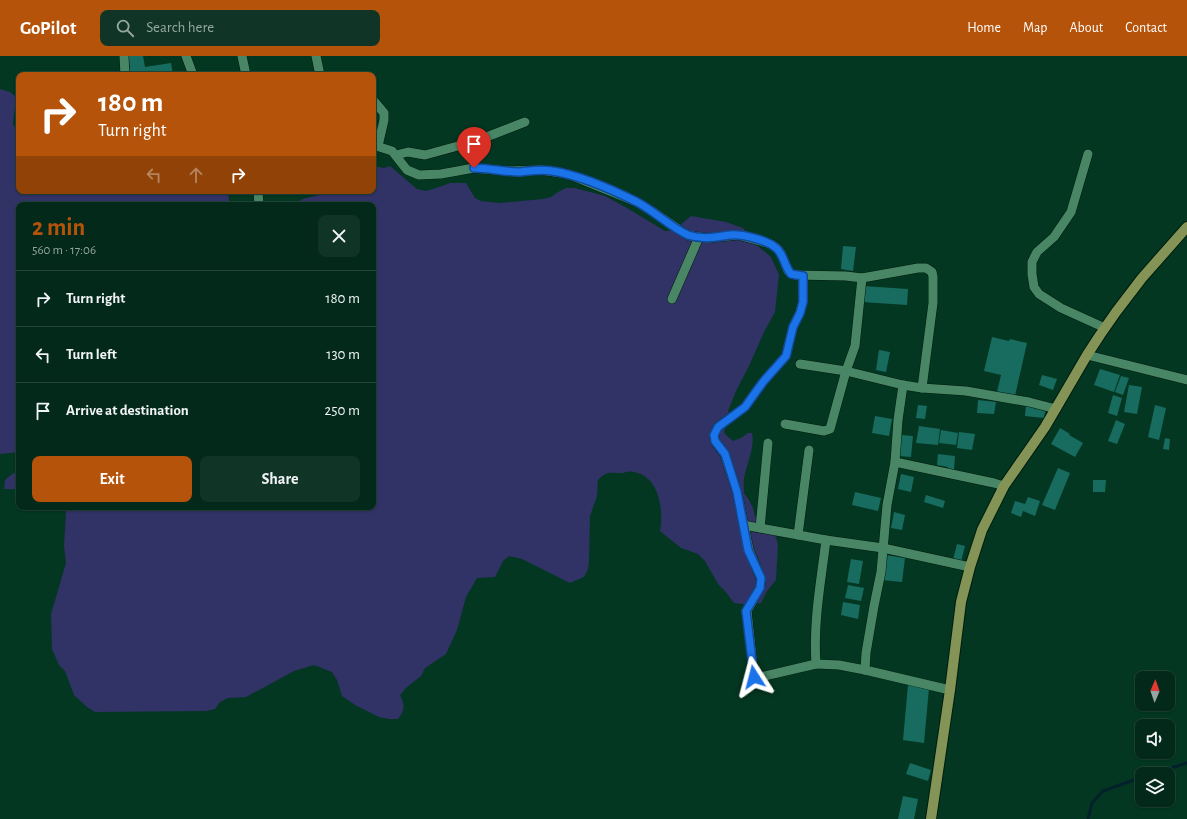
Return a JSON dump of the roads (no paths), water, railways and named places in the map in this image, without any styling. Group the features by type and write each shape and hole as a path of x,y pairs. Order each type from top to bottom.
{"main road":[{"path":"931,819 961,602 982,530 1004,486 1045,428 1087,355 1105,328 1142,278 1187,227"}],"street":[{"path":"124,56 124,72"},
{"path":"186,56 192,72"},
{"path":"242,56 245,72"},
{"path":"316,56 319,72"},
{"path":"376,104 384,113 384,120 376,143"},
{"path":"396,155 408,152 425,155 476,141 525,122"},
{"path":"376,146 392,151 407,170 419,175 440,174 474,168 520,172 541,170 568,174 637,202 684,233 699,237 716,238 738,235 762,241 777,248 791,274 803,276 840,276 862,278 918,268 926,268 932,272 934,303 922,388"},
{"path":"1088,154 1071,212 1054,237 1037,252 1032,262 1032,274 1034,287 1039,294 1061,308 1105,328"},
{"path":"672,299 699,237"},
{"path":"803,276 803,302 800,313 793,327 786,356 763,382 745,407 718,427 714,435 715,441 725,454 737,492 748,550 761,578 760,588 746,611 754,677 756,678 816,664 840,665 950,690"},
{"path":"785,424 824,431 830,429 846,371 855,346 862,278"},
{"path":"1087,355 1187,380"},
{"path":"800,364 846,371 903,385 966,391 1029,402 1056,409"},
{"path":"865,670 866,653 881,572 887,505 895,462 898,420 903,385"},
{"path":"760,528 768,443"},
{"path":"798,535 809,450"},
{"path":"895,462 1004,486"},
{"path":"743,525 826,540 883,548 970,567"},
{"path":"816,664 815,642 817,610 826,540"}],"waterway":[{"path":"1174,767 1187,763"},
{"path":"1088,819 1092,803 1103,791 1135,780"}]}
